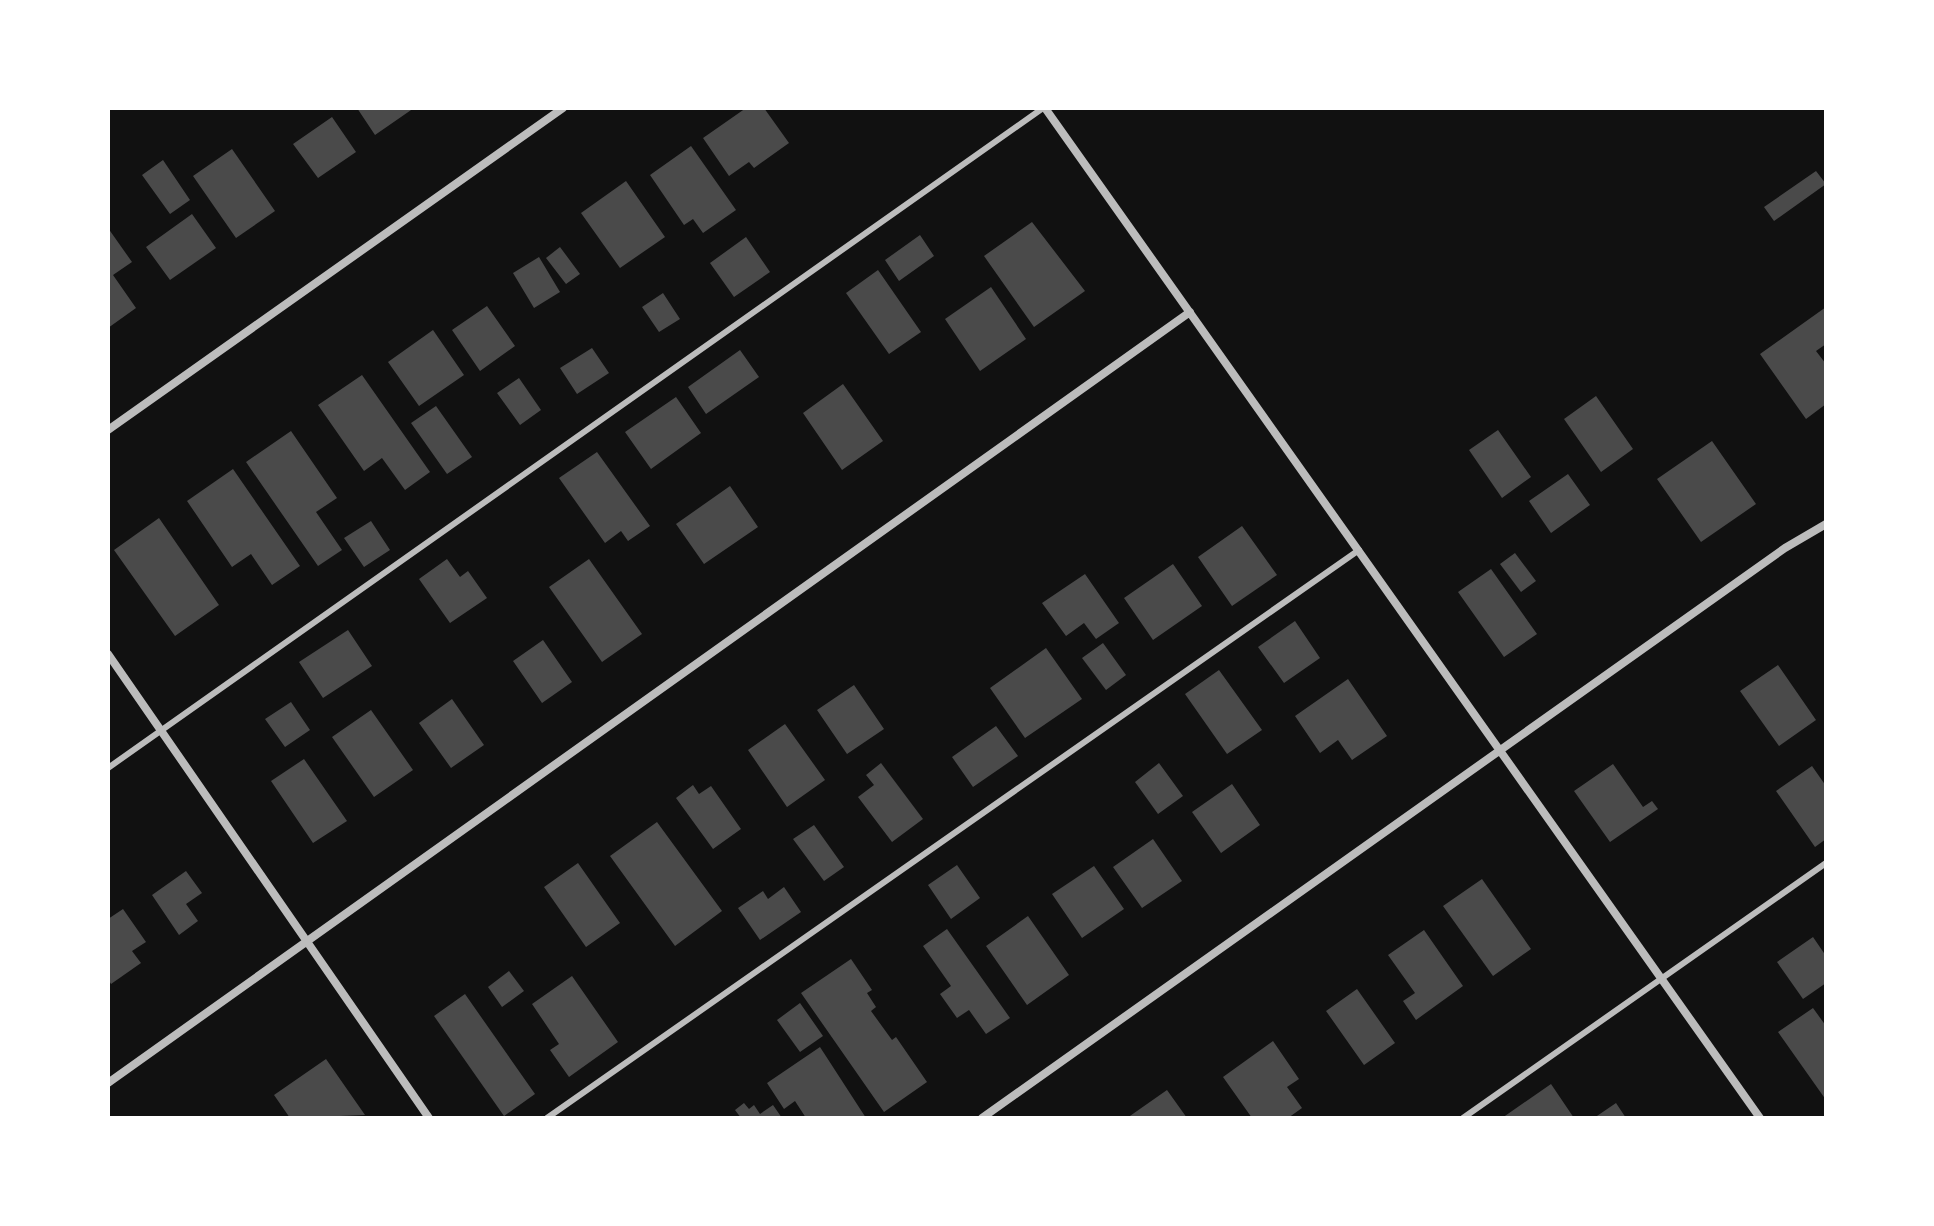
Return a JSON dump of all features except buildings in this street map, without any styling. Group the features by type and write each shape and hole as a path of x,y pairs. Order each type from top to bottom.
{"street":[{"path":"108,430 563,108"},
{"path":"1044,108 1760,1118"},
{"path":"108,1083 1190,312"},
{"path":"982,1118 1500,748 1785,548 1826,524"},
{"path":"108,654 429,1118"}],"lane":[{"path":"108,768 1044,108"},
{"path":"547,1118 1359,550"},
{"path":"1463,1118 1826,863"}]}
